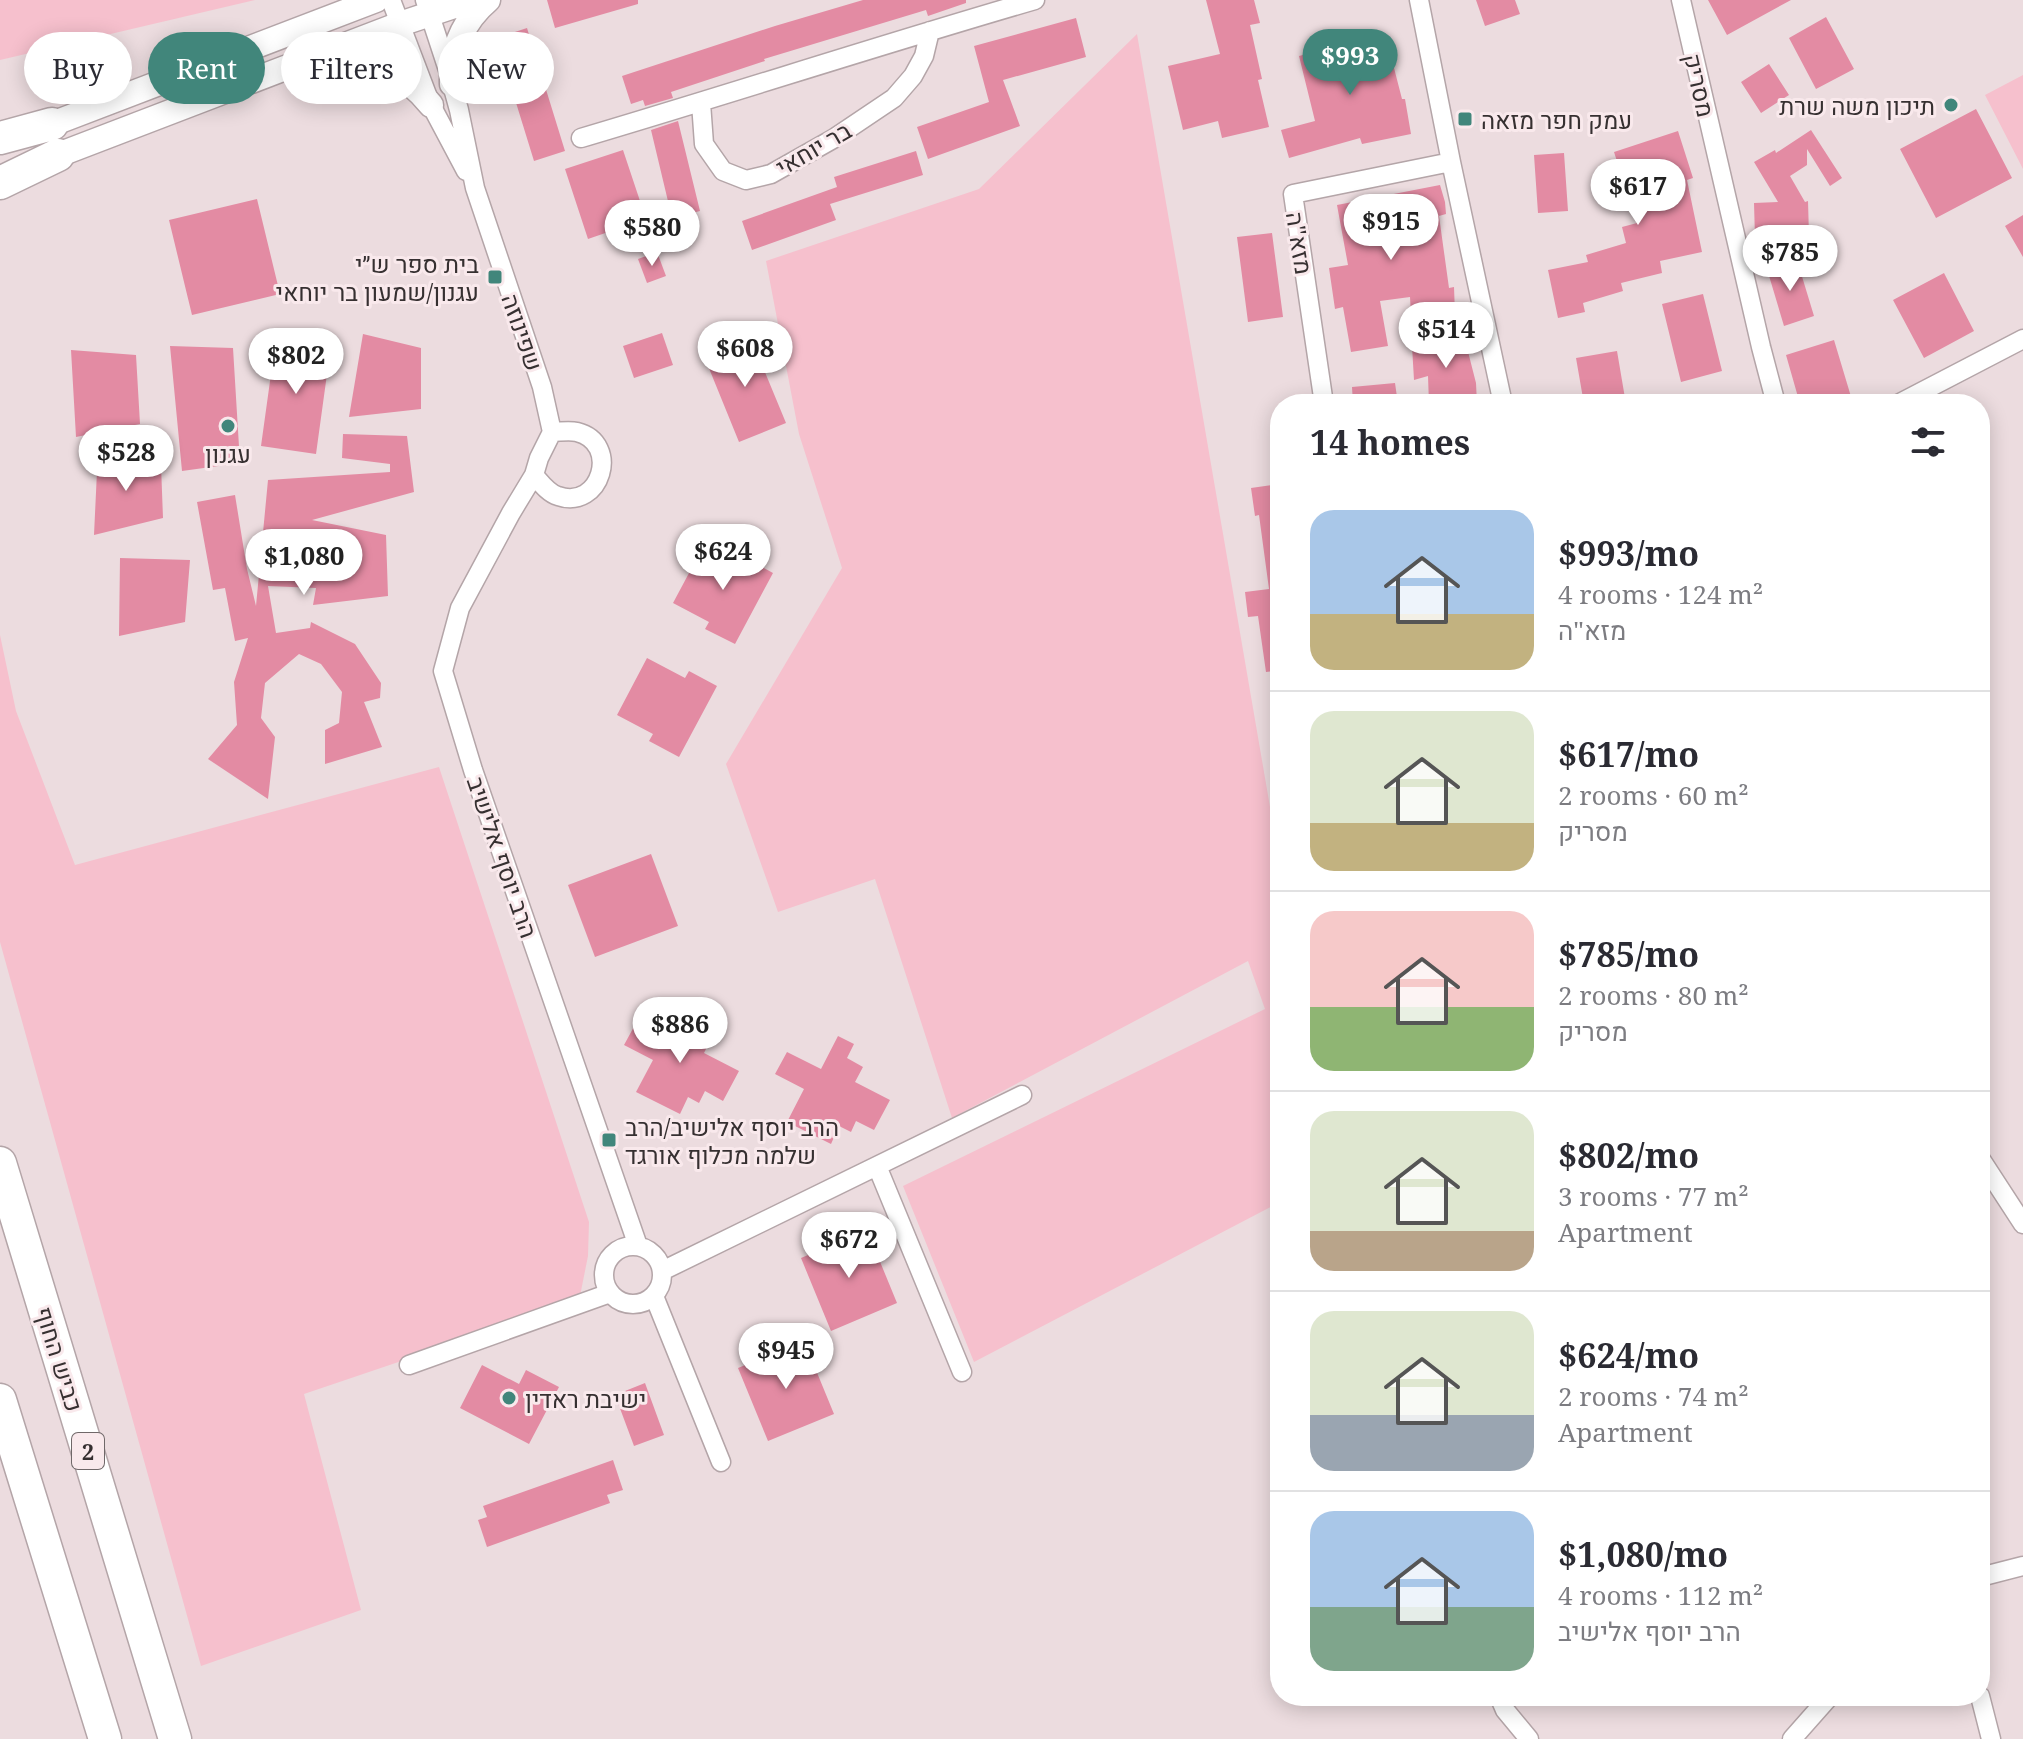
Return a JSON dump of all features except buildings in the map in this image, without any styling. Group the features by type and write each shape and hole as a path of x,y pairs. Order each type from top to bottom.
{"highway":[{"path":"0,138 55,140"},
{"path":"0,183 55,140"},
{"name":"כביש החוף","path":"0,1163 175,1739"},
{"path":"0,1400 105,1739"}],"main road":[{"path":"55,140 345,7 376,0"},
{"path":"379,32 400,24 427,6 472,0"},
{"path":"462,32 488,0"},
{"path":"55,140 281,67"},
{"path":"422,94 431,105"}],"street":[{"name":"שפינוזה","path":"391,0 431,105 475,188"},
{"path":"581,138 1035,0"},
{"path":"1419,0 1501,394"},
{"name":"מסריק","path":"1681,0 1773,394"},
{"name":"שפינוזה","path":"427,6 438,40"},
{"name":"בר יוחאי","path":"701,103 704,144 723,171 746,180 771,174 833,139 894,98 913,76 924,56 930,31"},
{"name":"שפינוזה","path":"456,104 475,188 542,387 552,432"},
{"name":"מזא\"ה","path":"1323,394 1293,194 1451,162"},
{"path":"1917,394 2023,339"},
{"path":"552,432 585,435 599,451 602,461 602,472 597,482 590,491 580,496 559,497 549,492 534,475 552,432"},
{"name":"הרב יוסף אלישיב","path":"534,475 460,608 443,671 473,770 638,1246"},
{"path":"662,1271 1022,1095"},
{"path":"877,1166 962,1372"},
{"path":"1990,1173 2023,1224"},
{"path":"628,1246 638,1246 654,1254 662,1271 662,1280 654,1296 637,1304 617,1300 605,1284 604,1274 611,1256 628,1246"},
{"path":"409,1365 610,1293"},
{"path":"654,1296 721,1462"},
{"path":"1990,1574 2023,1566"},
{"path":"1503,1706 1529,1739"},
{"path":"1792,1739 1821,1706"},
{"path":"1983,1706 1991,1739"}],"shaded area":[{"path":"0,0 255,0 119,32 24,32 24,54 0,60"},
{"path":"1137,34 1270,807 1270,1207 974,1362 903,1186 1265,1009 1248,961 952,1118 875,879 778,912 726,764 842,568 799,434 766,261 979,189"},
{"path":"2023,75 2023,169 1985,95"},
{"path":"0,635 16,711 75,865 439,767 589,1222 588,1256 579,1301 304,1394 361,1610 201,1666 0,942"}],"place":[{"name":"תיכון משה שרת","path":"1951,105"},
{"name":"עמק חפר מזאה","path":"1465,119"},
{"name":"בית ספר ש״י עגנון/שמעון בר יוחאי","path":"495,277"},
{"name":"עגנון","path":"228,426"},
{"name":"הרב יוסף אלישיב/הרב שלמה מכלוף אורגד","path":"609,1140"},
{"name":"ישיבת ראדין","path":"509,1398"}]}
